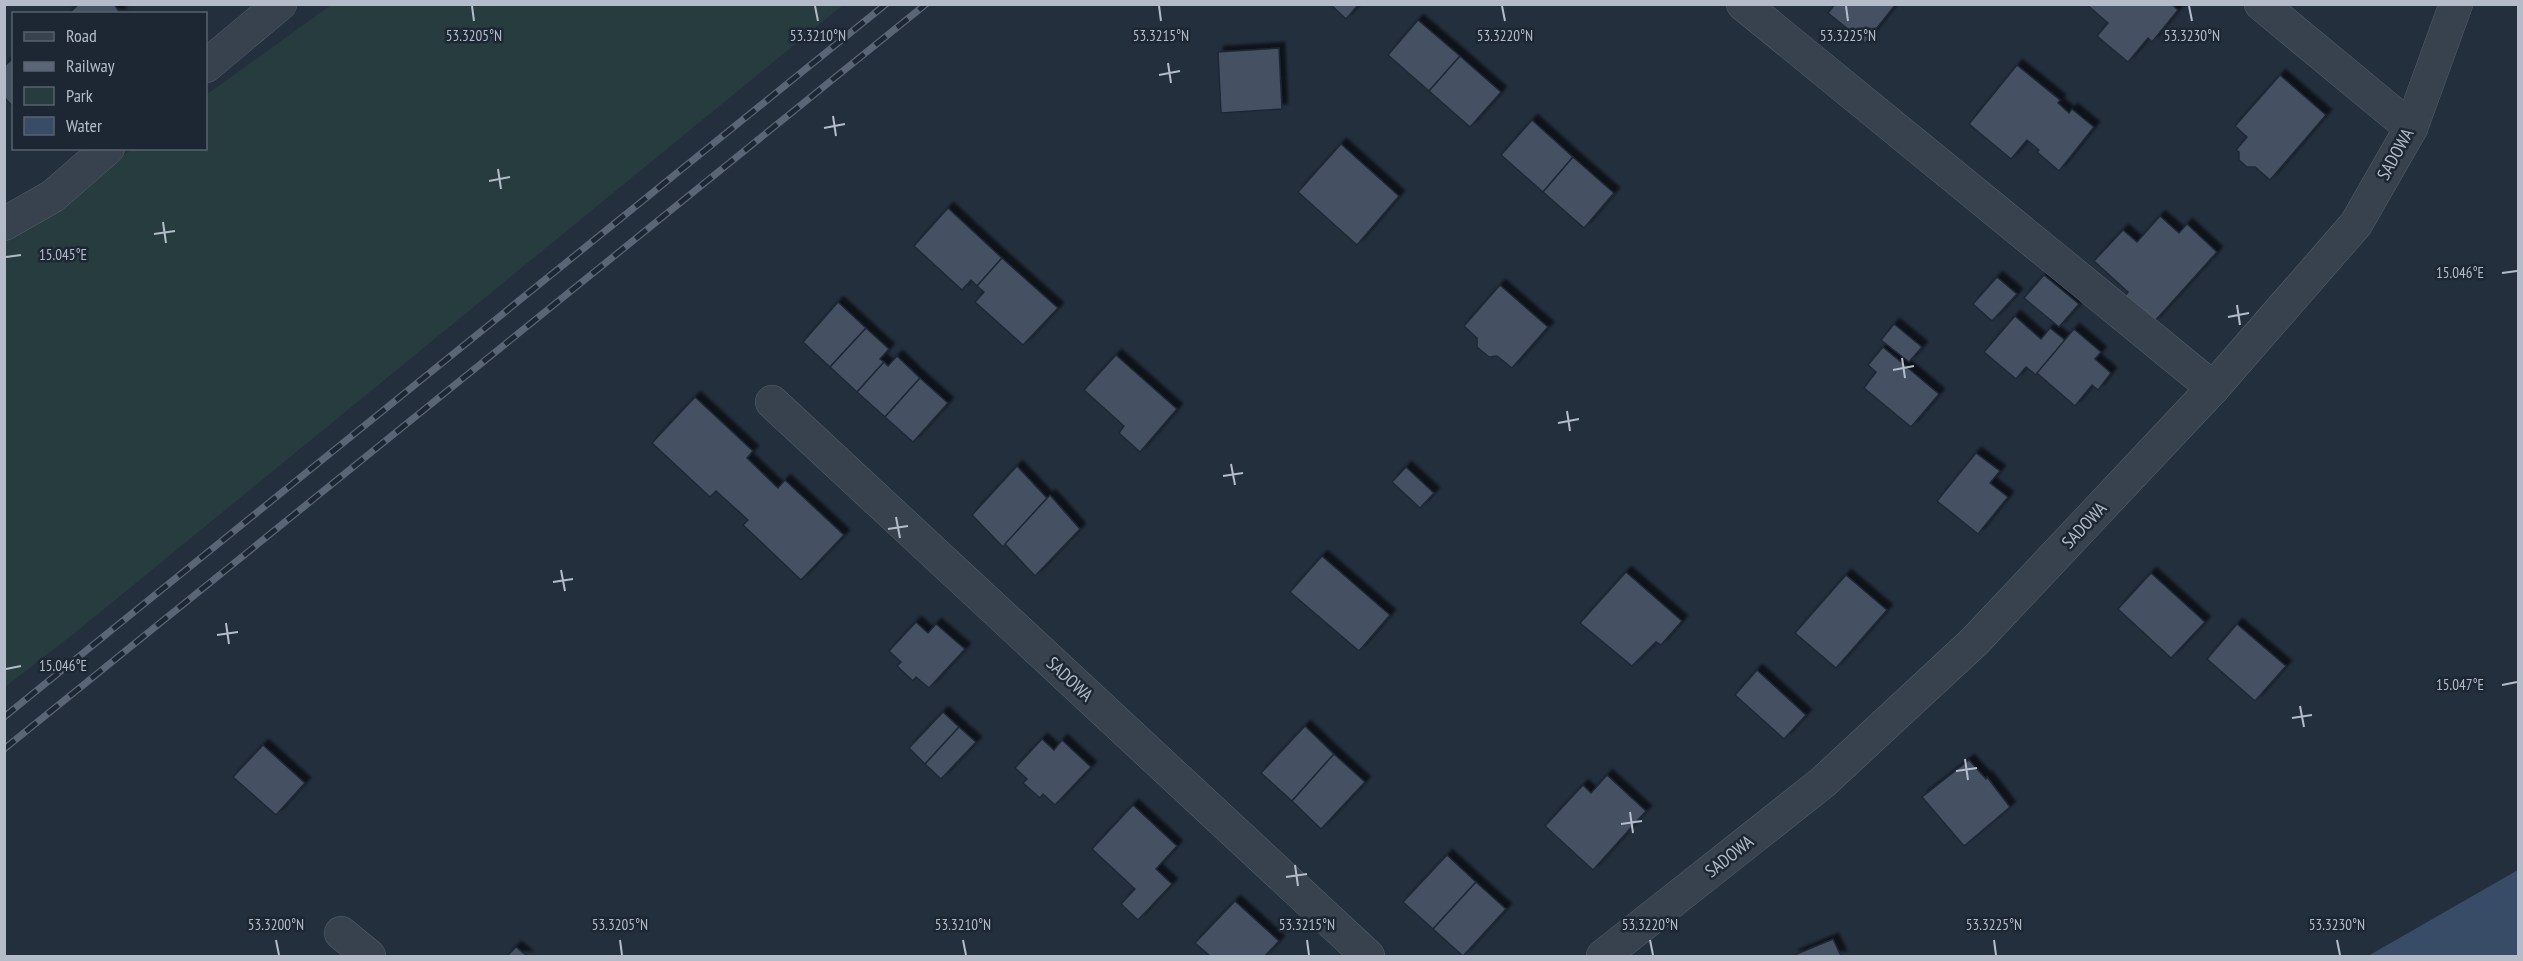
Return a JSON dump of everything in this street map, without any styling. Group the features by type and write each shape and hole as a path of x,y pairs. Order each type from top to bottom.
{"street":[{"path":"207,65 280,4"},
{"path":"1743,4 2213,388"},
{"path":"2261,4 2411,128"},
{"name":"SADOWA","path":"1603,957 1822,783 1975,641 2213,388 2356,224 2411,128 2456,4"},
{"path":"4,224 53,196 106,150"},
{"name":"SADOWA","path":"772,402 1368,957"},
{"path":"341,933 369,957"}],"green space":[{"path":"331,5 843,5 76,632 5,687 5,242 131,150 207,150 207,94"}],"water":[{"path":"2518,870 2518,956 2368,956"}],"building":[{"path":"79,4 114,4 120,12 70,12"},
{"path":"1330,4 1359,4 1346,19"},
{"path":"1835,4 1896,4 1865,43 1828,13"},
{"path":"2086,4 2171,4 2178,10 2152,42 2148,38 2128,62 2097,36 2108,23"},
{"path":"1418,20 1460,56 1429,91 1388,55"},
{"path":"1279,48 1282,109 1221,113 1218,52"},
{"path":"1460,56 1501,92 1470,127 1429,91"},
{"path":"12,60 12,106 4,97 4,66"},
{"path":"2017,65 2060,100 2058,103 2069,113 2072,109 2094,127 2059,171 2027,140 2011,159 1969,124"},
{"path":"2280,75 2326,115 2270,180 2255,167 2247,167 2239,160 2239,152 2236,150 2247,137 2235,126"},
{"path":"1532,120 1573,157 1543,192 1501,155"},
{"path":"1341,144 1399,196 1357,245 1298,192"},
{"path":"1573,157 1614,193 1584,228 1543,192"},
{"path":"948,208 1002,258 977,286 971,280 962,290 914,246"},
{"path":"2160,216 2179,233 2187,224 2217,252 2154,322 2125,296 2128,292 2094,261 2123,230 2137,242"},
{"path":"1002,258 1058,308 1023,345 975,302 984,292 977,286"},
{"path":"2044,275 2079,304 2059,327 2024,298"},
{"path":"1997,277 2017,294 1992,321 1973,304"},
{"path":"1500,285 1548,327 1512,368 1497,356 1489,357 1477,347 1477,338 1464,326"},
{"path":"838,302 866,328 830,367 803,342"},
{"path":"2015,316 2041,339 2050,328 2065,340 2036,375 2026,367 2016,379 1984,352"},
{"path":"1894,324 1922,347 1909,362 1881,340"},
{"path":"866,328 889,349 880,359 884,362 857,392 830,367"},
{"path":"2074,329 2101,352 2095,359 2111,373 2098,390 2092,385 2075,406 2037,373"},
{"path":"1883,347 1939,394 1911,427 1864,388 1876,372 1868,365"},
{"path":"1116,355 1177,409 1140,452 1119,433 1124,426 1084,390"},
{"path":"897,356 920,378 885,417 857,392 884,362 888,366"},
{"path":"920,378 948,403 913,442 885,417"},
{"path":"695,397 753,451 747,458 778,488 785,480 844,535 801,580 743,525 748,520 716,491 710,497 652,443"},
{"path":"1976,453 2000,471 1990,483 2008,497 1978,534 1937,501"},
{"path":"1017,466 1047,498 1003,547 972,515"},
{"path":"1406,467 1434,493 1420,508 1392,482"},
{"path":"1050,495 1080,529 1035,576 1005,544"},
{"path":"1322,556 1390,615 1359,651 1290,592"},
{"path":"1626,572 1682,621 1661,645 1656,642 1632,666 1580,623"},
{"path":"2151,573 2205,622 2171,658 2118,609"},
{"path":"1846,575 1887,610 1836,668 1795,633"},
{"path":"916,622 928,633 936,624 965,649 929,688 916,677 913,681 897,666 901,662 889,651"},
{"path":"2237,624 2286,666 2255,701 2207,659"},
{"path":"1757,670 1806,715 1784,739 1735,695"},
{"path":"943,712 959,727 925,764 909,748"},
{"path":"1305,726 1334,754 1292,801 1261,773"},
{"path":"959,727 976,742 941,779 925,764"},
{"path":"1042,739 1054,750 1062,740 1091,767 1055,805 1043,794 1040,798 1023,783 1027,779 1015,768"},
{"path":"263,745 305,783 276,815 233,777"},
{"path":"1334,754 1365,782 1321,829 1292,801"},
{"path":"1969,760 1986,779 1987,777 2010,807 1964,846 1922,797"},
{"path":"1607,775 1646,811 1593,870 1545,826 1583,785 1591,793"},
{"path":"1133,805 1177,846 1156,869 1172,884 1138,920 1121,904 1135,889 1092,849"},
{"path":"1447,855 1476,882 1433,929 1403,902"},
{"path":"1476,882 1506,909 1463,956 1433,929"},
{"path":"1235,901 1279,941 1265,956 1210,956 1195,943"},
{"path":"1833,939 1841,956 1792,956"},
{"path":"516,947 527,956 507,956"}],"railway":[{"path":"4,717 886,4"},
{"path":"4,749 926,4"}]}
